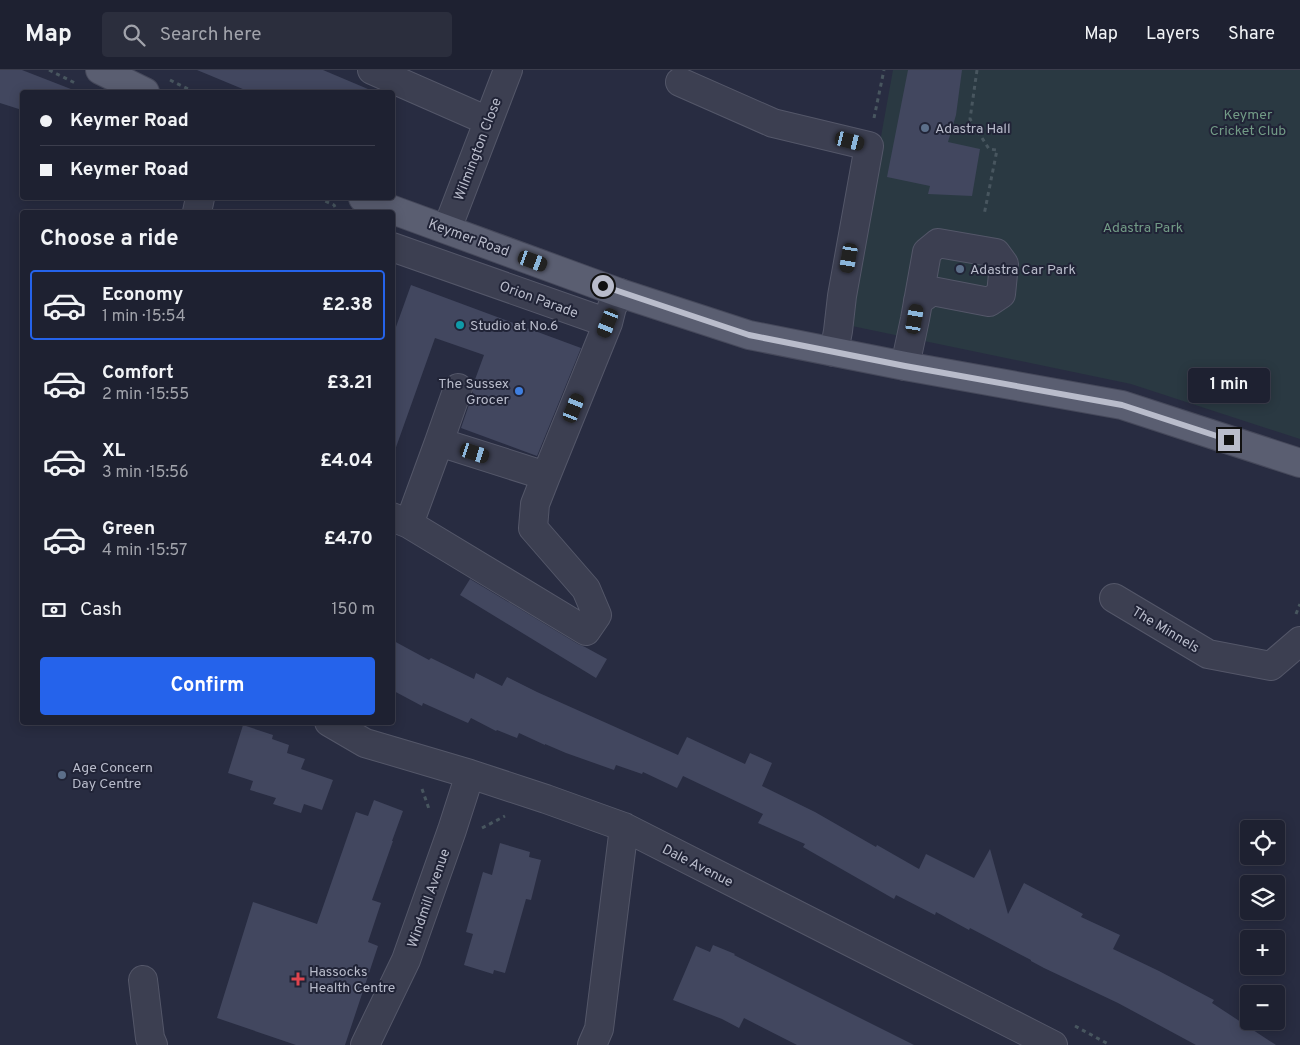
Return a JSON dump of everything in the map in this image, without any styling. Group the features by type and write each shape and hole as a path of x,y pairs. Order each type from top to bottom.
{"main road":[{"path":"100,70 141,90"},
{"name":"Keymer Road","path":"375,205 390,210"},
{"name":"Keymer Road","path":"395,212 620,293 749,335 905,366 1122,405 1300,463"}],"street":[{"path":"372,70 488,121"},
{"name":"Wilmington Close","path":"447,229 508,70"},
{"path":"680,82 773,123 869,146 834,352"},
{"name":"Orion Parade","path":"395,248 608,323"},
{"path":"458,388 439,442 401,520 586,631 597,615 586,589 533,528 535,504 608,323 612,307 620,293"},
{"path":"905,366 918,301"},
{"path":"439,442 546,476"},
{"name":"The Minnels","path":"1114,598 1208,654 1271,666 1297,628"},
{"name":"Dale Avenue","path":"334,725 365,743 470,774 624,827 1053,1045"},
{"name":"Windmill Avenue","path":"365,1045 406,960 470,774"},
{"path":"592,1045 599,1029 624,827"},
{"path":"143,980 150,1038 154,1045"}],"path":[{"path":"869,146 884,70"},
{"path":"977,70 970,119 990,149 996,150 984,215"},
{"path":"323,200 334,205 337,210"},
{"path":"1297,628 1300,604"}],"green space":[{"name":"Adastra Park","path":"893,70 1300,70 1300,439 1131,384 847,325"}],"building":[{"path":"0,70 22,70 73,90 20,90 20,109 0,103"},
{"path":"197,70 323,70 370,90 245,90"},
{"name":"Adastra Hall","path":"908,70 962,70 956,115 948,142 980,149 972,196 928,194 930,186 887,177"},
{"name":"The Sussex Grocer","path":"411,285 581,348 537,456 461,428 484,355 435,338 395,450 395,330"},
{"path":"470,579 578,644 607,659 596,678 460,595"},
{"path":"395,642 429,660 431,658 474,679 476,673 502,686 507,677 678,755 687,737 745,764 750,753 772,763 762,786 815,812 919,869 926,854 974,878 990,849 1008,914 1024,883 1083,914 1081,917 1120,935 1113,949 1214,1000 1212,1003 1240,1021 1240,1030 1253,1030 1276,1045 1196,1045 1118,1003 1044,968 970,928 969,930 936,912 935,915 896,895 894,899 803,847 805,844 758,823 763,814 683,776 677,788 643,772 642,774 616,765 614,770 545,745 519,733 517,738 496,731 471,718 468,723 423,703 422,706 395,692"},
{"path":"243,725 273,735 272,739 289,745 287,753 305,759 301,769 333,780 322,810 304,804 301,813 273,804 276,798 250,790 253,781 228,773"},
{"name":"Hassocks Health Centre","path":"374,800 403,811 372,900 381,903 368,942 378,946 345,1045 296,1045 217,1018 253,902 317,924 356,812 368,816"},
{"path":"500,843 530,852 529,857 541,860 531,900 526,899 505,973 494,970 493,974 464,965 473,934 466,932 483,872 492,875"},
{"path":"713,945 735,954 914,1045 797,1045 744,1018 739,1028 722,1019 673,1000 696,946 710,952"}],"place":[{"name":"Adastra Hall","path":"925,128"},
{"name":"Adastra Car Park","path":"960,269"},
{"name":"Studio at No.6","path":"460,325"},
{"name":"The Sussex Grocer","path":"519,391"},
{"name":"Age Concern Day Centre","path":"62,775"},
{"name":"Hassocks Health Centre","path":"298,979"}],"route":[{"path":"603,286 749,335 905,366 1122,405 1229,440"}],"park label":[{"name":"Keymer Cricket Club","path":"1248,122"}]}
